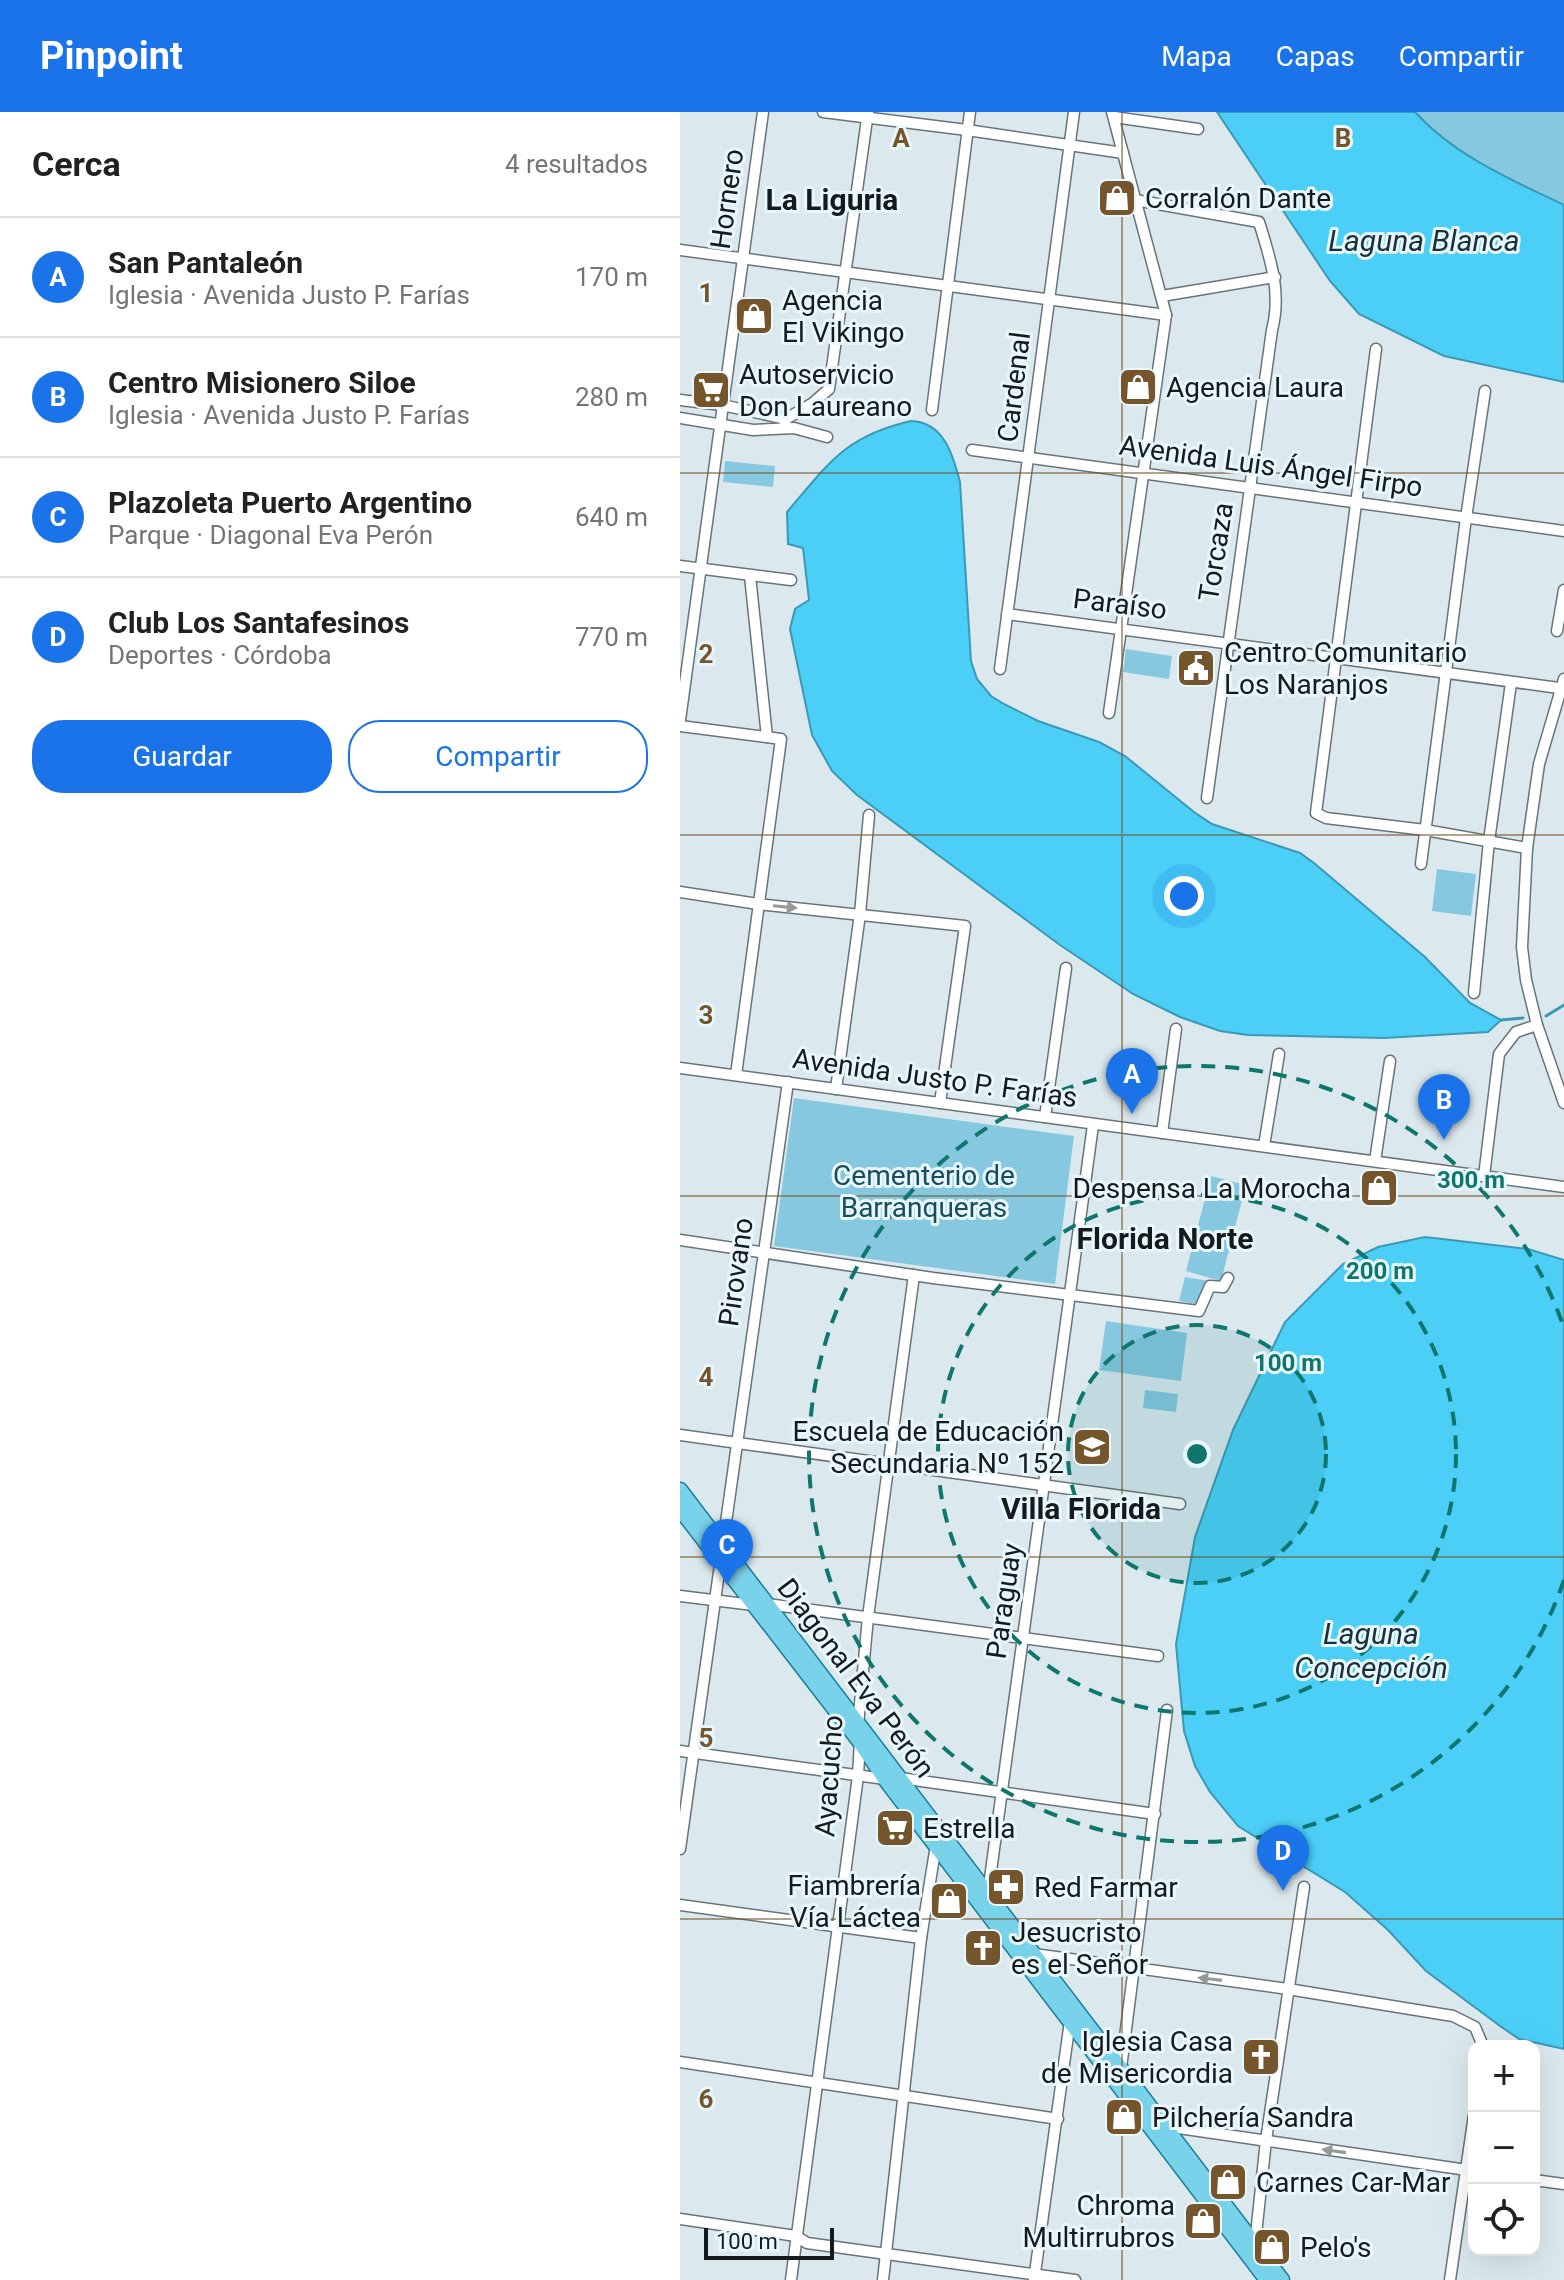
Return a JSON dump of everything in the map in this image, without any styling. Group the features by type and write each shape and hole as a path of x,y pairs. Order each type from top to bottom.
{"main road":[{"name":"Diagonal Eva Perón","path":"680,1490 723,1546 760,1604 860,1742 988,1893 1282,2280"},
{"name":"Diagonal Eva Perón","path":"680,1509 720,1562 760,1604 857,1722 936,1845 1267,2280"}],"street":[{"name":"Hornero","path":"680,723 763,112"},
{"path":"823,112 867,115 1123,153"},
{"path":"932,410 970,112"},
{"name":"Cardenal","path":"1000,669 1074,112"},
{"path":"1109,713 1166,315 1113,114 1198,129"},
{"path":"680,418 753,430 785,423 829,389 867,115"},
{"name":"Torcaza","path":"1135,200 1259,222 1275,277 1278,310 1272,330 1207,798"},
{"path":"680,250 1166,315"},
{"path":"1162,296 1275,277"},
{"path":"1376,349 1316,813 1326,818 1425,830 1527,848"},
{"path":"1421,864 1485,391"},
{"path":"680,400 722,405 827,437"},
{"name":"Avenida Luis Ángel Firpo","path":"972,450 1564,531"},
{"path":"680,566 791,580"},
{"path":"750,576 767,737"},
{"path":"1557,631 1564,590"},
{"name":"Paraíso","path":"1007,614 1335,656 1511,683 1562,684"},
{"path":"1474,993 1489,841 1511,683"},
{"path":"1562,684 1539,764 1527,848 1522,947 1537,1025 1564,1103"},
{"path":"680,723 781,739 736,1075"},
{"path":"836,1089 860,914 869,815"},
{"path":"680,892 758,904 965,926 940,1103"},
{"path":"1045,1117 1066,968"},
{"path":"1484,1176 1499,1054 1516,1032 1537,1025"},
{"path":"1162,1133 1176,1029"},
{"path":"1264,1146 1279,1054"},
{"path":"1375,1161 1390,1061"},
{"name":"Avenida Justo P. Farías","path":"680,1068 1564,1187"},
{"name":"Pirovano","path":"680,1849 788,1082"},
{"name":"Paraguay","path":"988,1893 1093,1125"},
{"path":"680,1240 914,1275 1199,1311 1210,1286 1223,1287 1228,1278"},
{"name":"Ayacucho","path":"791,2280 858,1776 860,1742 857,1722 868,1617 914,1275"},
{"path":"680,1435 1180,1504"},
{"path":"680,1596 868,1617 1158,1656"},
{"path":"1121,2068 1167,1710"},
{"path":"680,1751 1155,1814"},
{"path":"883,2280 921,1938 936,1845"},
{"path":"1255,2244 1266,2140 1304,1887"},
{"path":"680,1905 921,1938"},
{"path":"1034,1954 1288,1989 1453,2016 1475,2027 1481,2040"},
{"path":"1034,2277 1070,2021"},
{"path":"680,2062 1058,2119"},
{"path":"1165,2126 1468,2171"},
{"path":"1540,2181 1564,2184"},
{"path":"1450,2280 1468,2182"},
{"path":"680,2219 796,2236 807,2243 1034,2277 1075,2280"}],"green space":[{"path":"1415,112 1564,112 1564,205 1466,154"},
{"path":"725,461 775,466 773,487 723,482"},
{"path":"1126,649 1172,656 1169,679 1123,672"},
{"path":"1437,869 1476,874 1471,916 1432,911"},
{"name":"Cementerio de Barranqueras","path":"794,1098 1074,1136 1055,1284 774,1246"},
{"path":"1211,1176 1246,1185 1221,1281 1186,1271"},
{"path":"1185,1277 1209,1281 1196,1304 1179,1301"},
{"path":"1106,1321 1187,1333 1181,1381 1099,1370"},
{"path":"1145,1390 1178,1394 1176,1412 1143,1408"}],"water":[{"name":"Laguna Blanca","path":"1217,112 1415,112 1466,154 1564,205 1564,382 1444,356 1359,314 1330,281"},
{"path":"911,421 932,427 939,434 950,451 960,482 971,661 977,679 991,696 1038,721 1099,742 1125,756 1212,824 1300,853 1425,957 1470,1003 1501,1020 1488,1032 1384,1038 1248,1035 1220,1031 1180,1017 1133,994 1060,945 857,795 832,771 812,735 790,629 795,609 809,600 803,548 788,544 787,512 827,466 854,443 888,427"},
{"name":"Laguna Concepción","path":"1425,1237 1528,1249 1564,1260 1564,2049 1540,2044 1540,2040 1519,2039 1426,1971 1388,1930 1345,1892 1238,1826 1210,1792 1195,1766 1184,1731 1176,1644 1195,1537 1233,1430 1285,1322 1343,1264 1378,1247"}],"waterway":[{"path":"1546,1016 1564,1005"},
{"path":"1501,1020 1523,1018"}],"place":[{"name":"Corralón Dante","path":"1117,198"},
{"name":"Agencia El Vikingo","path":"754,316"},
{"name":"Agencia Laura","path":"1138,387"},
{"name":"Autoservicio Don Laureano","path":"711,390"},
{"name":"Centro Comunitario Los Naranjos","path":"1196,668"},
{"name":"San Pantaleón","path":"1132,1114"},
{"name":"Centro Misionero Siloe","path":"1444,1140"},
{"name":"Despensa La Morocha","path":"1379,1188"},
{"name":"Escuela de Educación Secundaria Nº 152","path":"1092,1447"},
{"name":"Plazoleta Puerto Argentino","path":"727,1585"},
{"name":"Estrella","path":"895,1828"},
{"name":"Red Farmar","path":"1006,1887"},
{"name":"Club Los Santafesinos","path":"1283,1891"},
{"name":"Fiambrería Vía Láctea","path":"949,1901"},
{"name":"Jesucristo es el Señor","path":"983,1948"},
{"name":"Iglesia Casa de Misericordia","path":"1261,2057"},
{"name":"Pilchería Sandra","path":"1124,2117"},
{"name":"Carnes Car-Mar","path":"1228,2182"},
{"name":"Chroma Multirrubros","path":"1203,2221"},
{"name":"Pelo's","path":"1272,2247"}],"district":[{"name":"La Liguria","path":"832,199"},
{"name":"Florida Norte","path":"1165,1238"},
{"name":"Villa Florida","path":"1081,1508"}]}
